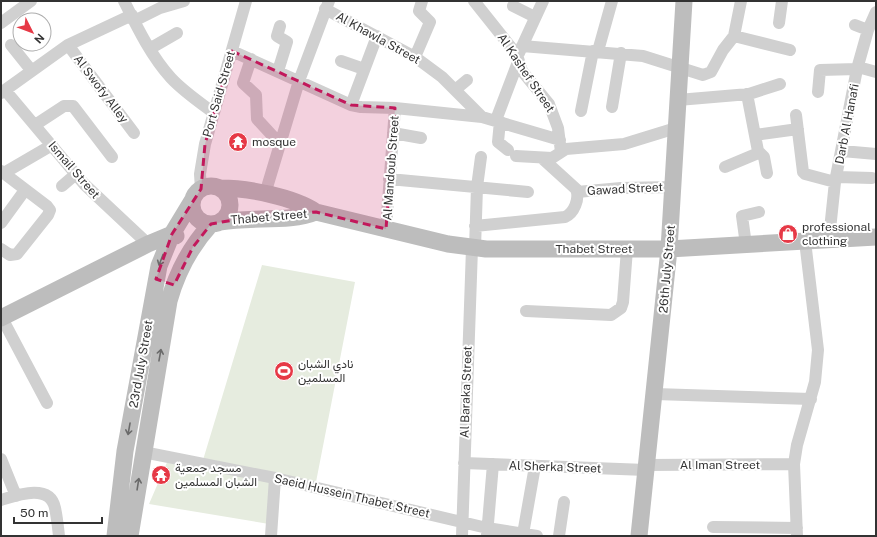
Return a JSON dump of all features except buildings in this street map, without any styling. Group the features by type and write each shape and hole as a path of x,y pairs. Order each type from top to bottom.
{"main road":[{"name":"26th July Street","path":"639,536 669,249 684,1"},
{"path":"211,186 221,188 229,196 229,214 216,223 205,224 196,217 193,212 197,195 211,186"},
{"name":"Thabet Street","path":"221,188 248,190 265,194 302,204 316,212 473,248 669,249 876,237"},
{"name":"23rd July Street","path":"115,536 125,451 159,266 172,234 197,195"},
{"name":"Thabet Street","path":"216,223 248,218 301,217 316,212"},
{"name":"23rd July Street","path":"130,536 168,309 174,285 179,272 193,247 216,223"},
{"path":"2,318 148,244 172,234 193,247"},
{"path":"156,279 174,285"}],"street":[{"path":"1,23 31,1"},
{"path":"124,1 151,48 170,77 183,90 214,113"},
{"path":"3,91 68,45 133,18 184,1"},
{"name":"Port Said Street","path":"197,195 202,158 246,1"},
{"path":"416,57 430,22 419,11 422,1"},
{"name":"Al Kashef Street","path":"474,1 519,54 522,71 549,104 558,128 561,146"},
{"path":"543,1 519,54 498,120 498,142 512,153 543,159 552,158 561,146"},
{"path":"581,111 596,51 612,1"},
{"path":"519,54 596,51 621,53 648,57 699,75 707,74 711,72 723,50 734,36 741,1"},
{"path":"779,23 782,1"},
{"path":"265,194 299,81 327,5"},
{"name":"Al Khawla Street","path":"327,5 376,36 416,57 442,77 482,117"},
{"path":"513,6 535,17"},
{"name":"Darb Al Hanafi","path":"829,239 836,180 858,68 868,30 876,12"},
{"path":"855,25 868,30"},
{"path":"278,72 287,42 277,36 280,26"},
{"path":"151,48 177,33"},
{"path":"351,105 376,36"},
{"path":"734,36 790,50"},
{"path":"11,45 31,70"},
{"name":"Al Swofy Alley","path":"68,45 134,133"},
{"path":"232,51 351,105 366,108 395,108 498,120 561,146 571,148 624,144 676,128"},
{"path":"612,108 621,53"},
{"path":"251,59 243,83 256,95 258,119 280,144"},
{"path":"341,61 364,69"},
{"path":"818,92 820,70 858,68 876,72"},
{"path":"455,90 467,80"},
{"path":"678,100 747,94 780,84"},
{"name":"Ismail Street","path":"3,91 35,125 100,200 148,244"},
{"path":"747,94 758,151 764,157 767,173"},
{"path":"35,125 64,106 73,106 112,157"},
{"name":"Al Mandoub Street","path":"386,229 395,108"},
{"path":"796,115 804,173 836,180 872,178"},
{"path":"755,135 798,130"},
{"path":"393,133 420,138"},
{"path":"1,250 14,256 20,252 48,215 50,210 47,206 2,172 52,145"},
{"path":"725,167 756,154 758,151"},
{"path":"842,151 876,154"},
{"name":"Al Baraka Street","path":"462,536 474,226 481,158"},
{"path":"474,226 565,217 574,210 577,192 543,159"},
{"path":"62,186 76,174"},
{"path":"389,179 528,192"},
{"name":"Gawad Street","path":"577,192 621,188 673,187"},
{"path":"1,222 26,190"},
{"path":"746,245 742,216 759,212"},
{"path":"713,527 797,532 794,464 797,445 816,377 818,350 805,241"},
{"path":"526,311 611,315 617,312 623,302 627,249"},
{"path":"2,318 47,403"},
{"path":"655,394 811,398"},
{"name":"Saeid Hussein Thabet Street","path":"143,452 274,478 462,522 487,532 537,536"},
{"path":"1,459 16,496"},
{"name":"Al Sherka Street","path":"464,463 646,468"},
{"path":"487,532 493,464"},
{"name":"Al Iman Street","path":"646,468 794,464"},
{"path":"523,534 535,466"},
{"path":"271,536 274,478"},
{"path":"1,500 16,496 39,493 49,497 55,507 59,536"},
{"path":"559,536 564,502"}],"highlighted area":[{"path":"232,51 351,105 395,108 386,229 316,212 239,219 211,224 193,247 174,285 156,279 172,234 201,189 205,144"}],"shaded area":[{"name":"نادي الشبان المسلمين","path":"262,265 355,282 316,482 203,460"},
{"path":"168,460 272,481 269,524 149,504"}],"place":[{"name":"mosque","path":"238,142"},
{"name":"professional clothing","path":"788,234"},
{"name":"نادي الشبان المسلمين","path":"284,371"},
{"name":"مسجد جمعية الشبان المسلمين","path":"161,475"}]}
